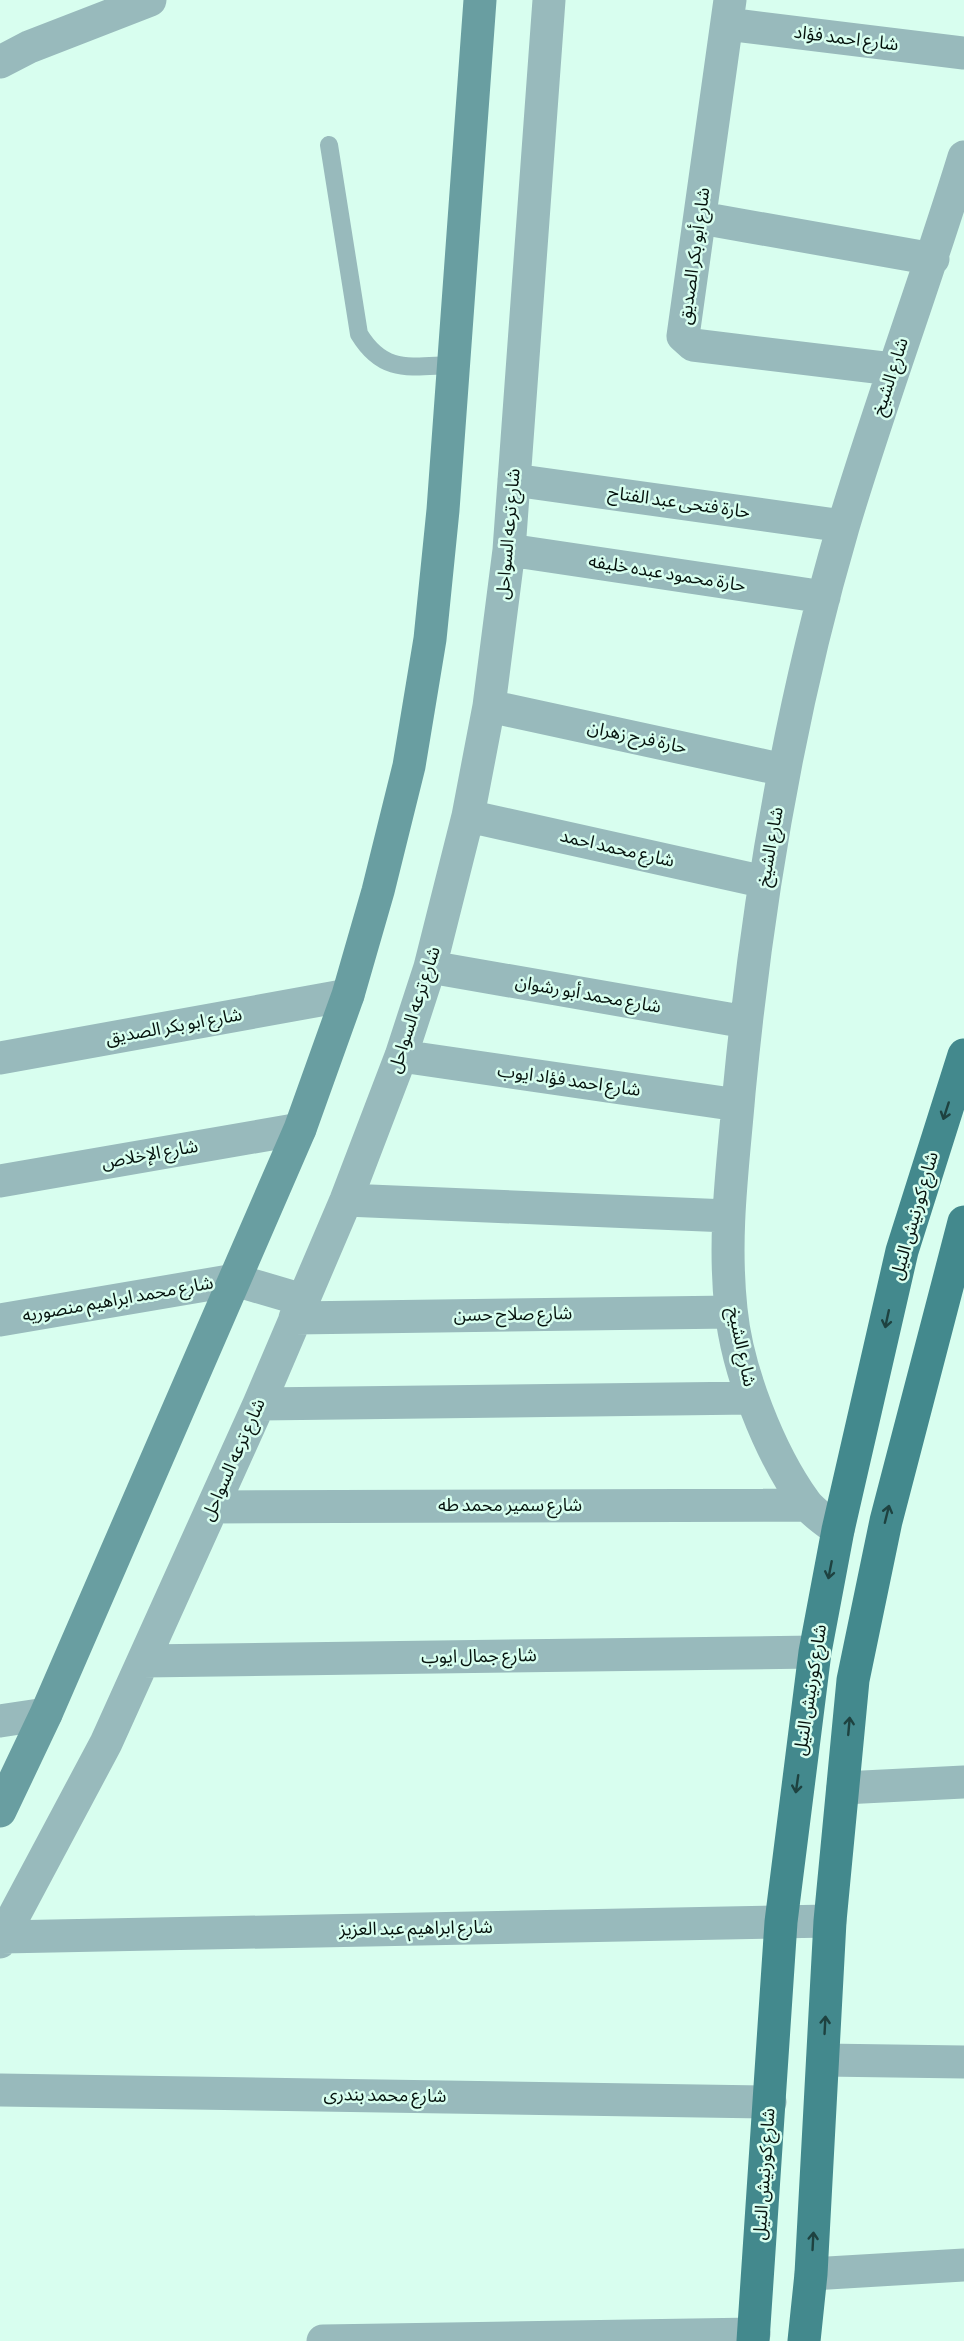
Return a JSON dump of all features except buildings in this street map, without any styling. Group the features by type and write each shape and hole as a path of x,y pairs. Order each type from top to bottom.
{"main road":[{"path":"0,1811 46,1714 300,1129 348,995 378,891 409,766 430,639 454,365 480,0"},
{"name":"شارع كورنيش النيل","path":"754,2337 781,1922 815,1652 838,1530 868,1410 902,1251 964,1056"},
{"path":"804,2341 811,2274 830,1921 853,1680 867,1603 912,1416 964,1222"},
{"path":"868,1410 912,1416"}],"street":[{"path":"0,62 29,47 150,0"},
{"name":"شارع ترعه السواحل","path":"1,1940 106,1743 259,1404 346,1200 401,1056 430,968 468,816 489,706 510,550 549,0"},
{"name":"شارع احمد فؤاد","path":"729,12 964,53"},
{"name":"شارع أبو بكر الصديق","path":"729,12 684,329 686,341 693,345 892,369"},
{"name":"شارع الشيخ","path":"838,1530 807,1505 777,1452 752,1398 731,1312 730,1166 765,882 784,770 824,597 843,526 892,369 933,259 964,157"},
{"path":"701,218 933,259"},
{"name":"حارة فتحى عبد الفتاح","path":"514,480 843,526"},
{"name":"حارة محمود عبده خليفه","path":"510,550 824,597"},
{"name":"حارة فرح زهران","path":"489,706 784,770"},
{"name":"شارع محمد احمد","path":"468,816 765,882"},
{"name":"شارع محمد أبو رشوان","path":"430,968 746,1022"},
{"name":"شارع ابو بكر الصديق","path":"0,1058 348,995"},
{"name":"شارع احمد فؤاد ايوب","path":"401,1056 738,1105"},
{"name":"شارع الإخلاص","path":"0,1181 300,1129"},
{"path":"346,1200 729,1216"},
{"name":"شارع صلاح حسن","path":"235,1280 299,1309 731,1312"},
{"name":"شارع محمد ابراهيم منصوريه","path":"0,1320 235,1280"},
{"path":"259,1404 752,1398"},
{"name":"شارع سمير محمد طه","path":"213,1507 807,1505"},
{"name":"شارع جمال ايوب","path":"143,1661 815,1652"},
{"path":"0,1721 46,1714"},
{"path":"843,1788 964,1782"},
{"name":"شارع ابراهيم عبد العزيز","path":"1,1940 830,1921"},
{"path":"823,2060 964,2062"},
{"name":"شارع محمد بندرى","path":"0,2090 770,2102"},
{"path":"811,2274 964,2265"},
{"path":"323,2341 754,2337"}],"lane":[{"path":"329,145 359,334 370,352 386,363 454,365"}]}
